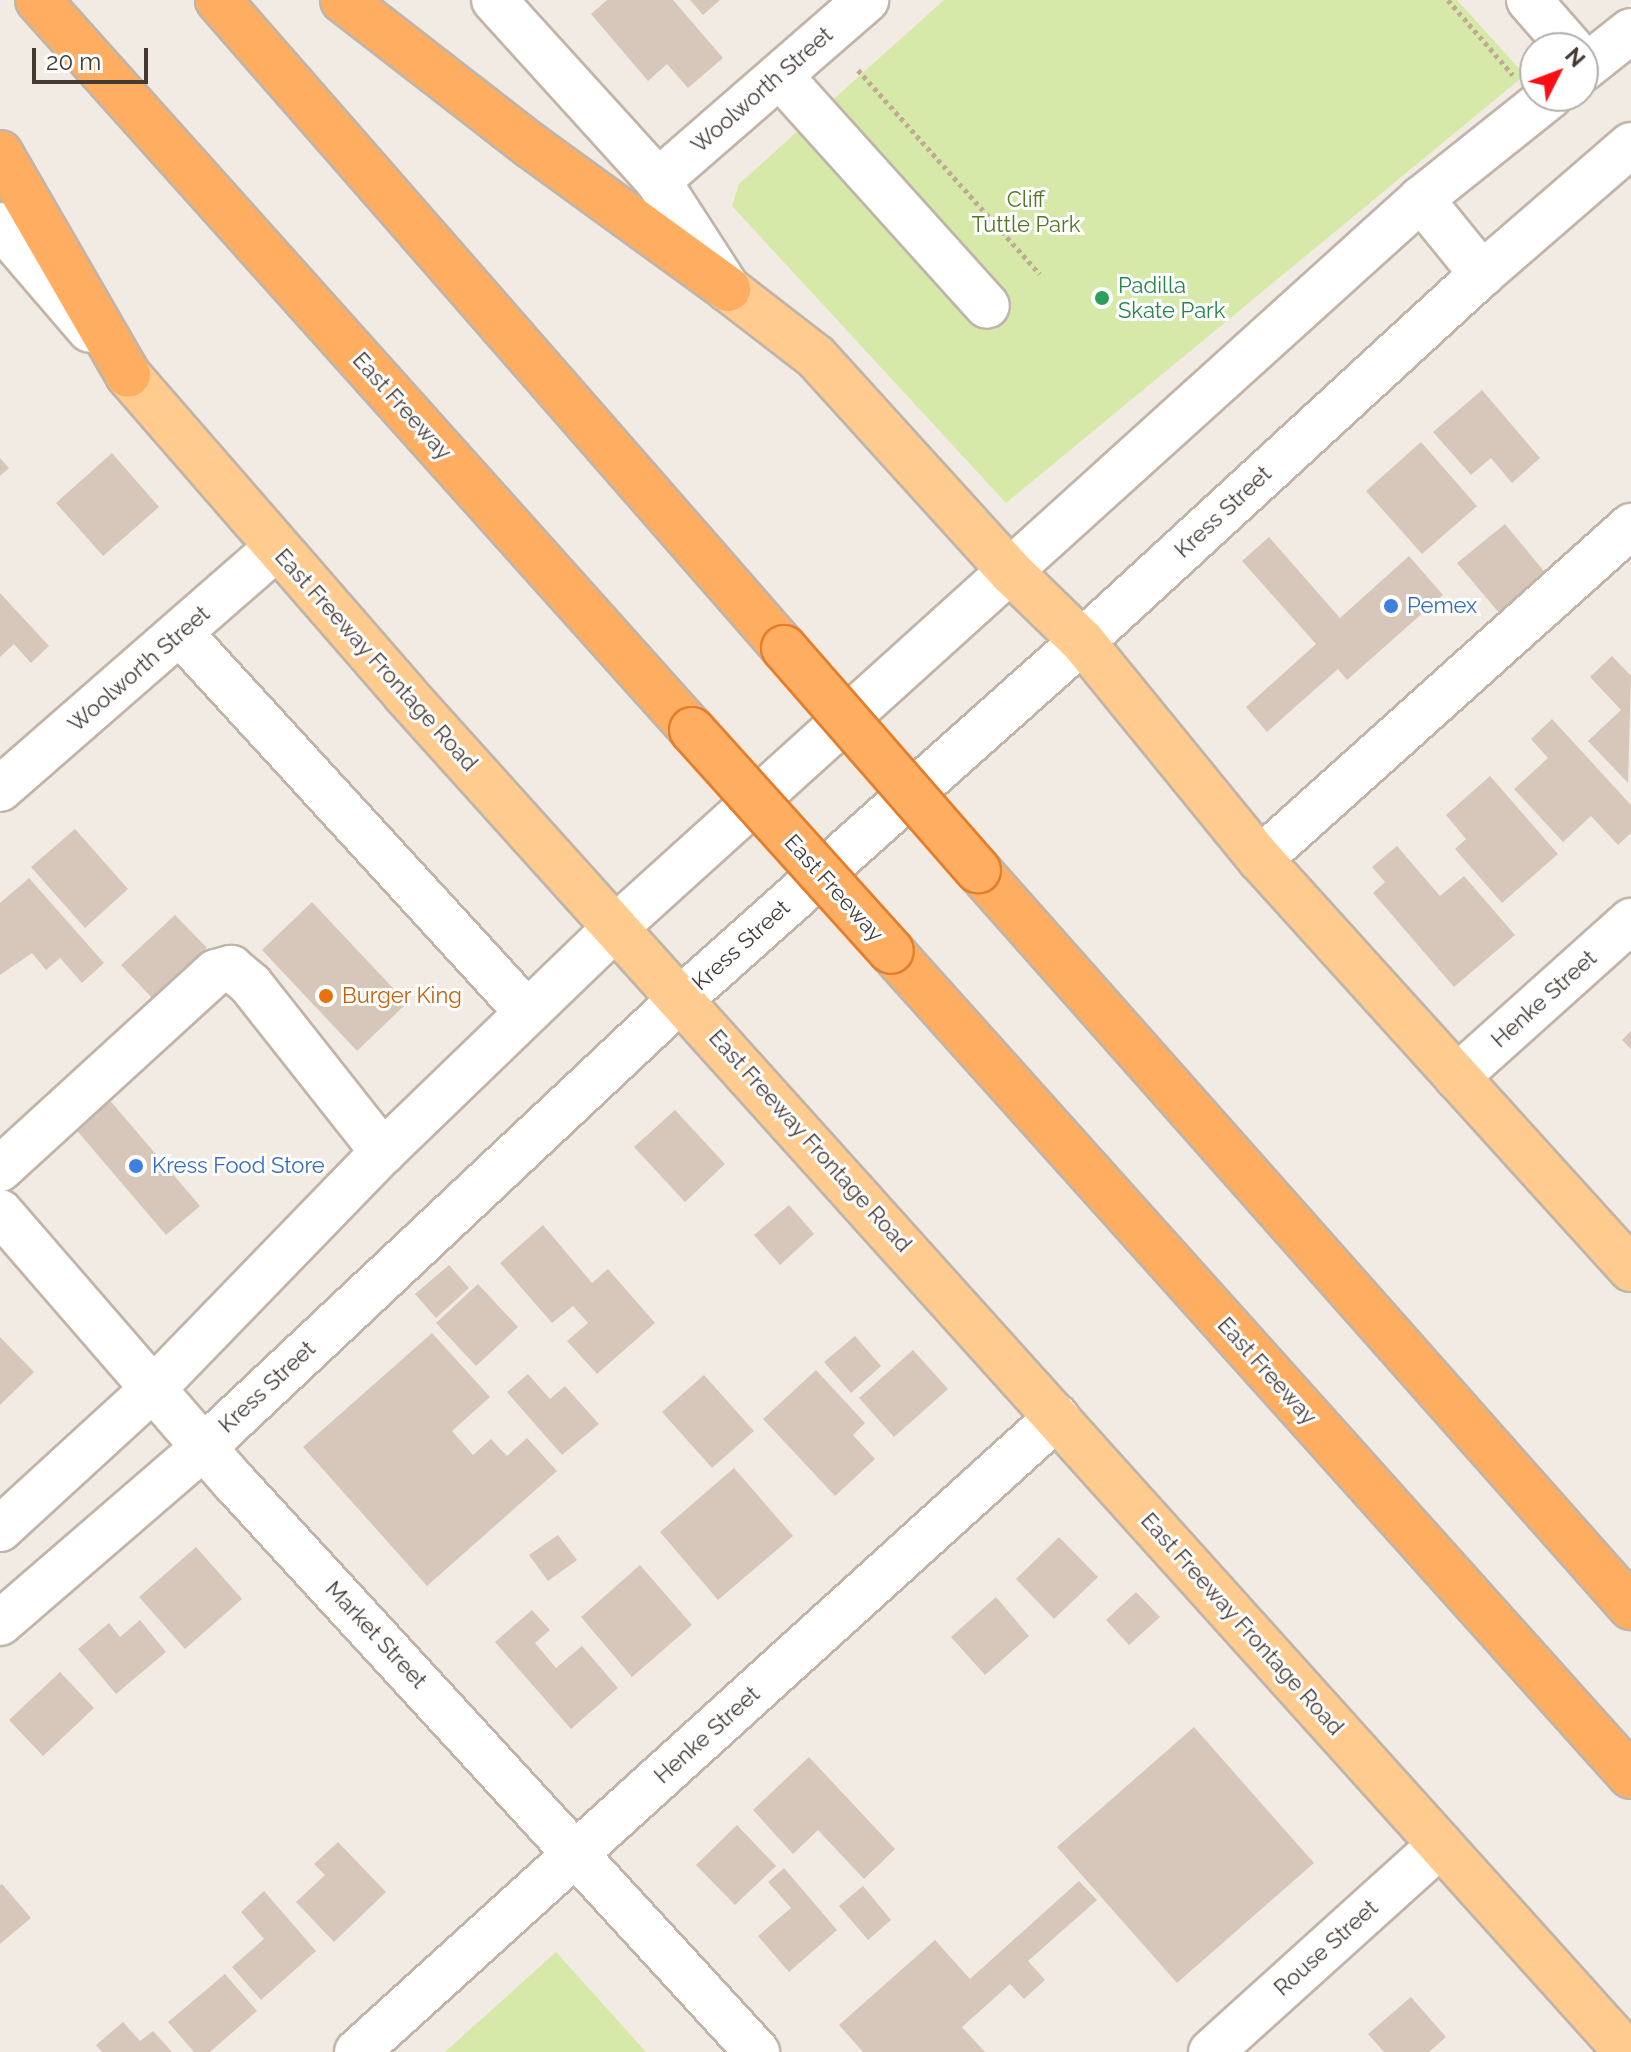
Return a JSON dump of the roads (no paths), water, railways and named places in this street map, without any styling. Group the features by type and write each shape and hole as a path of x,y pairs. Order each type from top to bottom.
{"highway":[{"name":"East Freeway","path":"38,0 1631,1776"},
{"path":"218,0 978,870 1631,1607"},
{"path":"343,0 530,145 728,289"},
{"path":"0,153 128,375"}],"main road":[{"path":"728,289 816,357 1012,573 1082,641 1260,859 1631,1269"},
{"name":"East Freeway Frontage Road","path":"128,375 276,548 1627,2052"}],"street":[{"path":"494,0 658,181 728,289"},
{"name":"Woolworth Street","path":"658,181 866,0"},
{"path":"1529,0 1557,32"},
{"path":"1599,50 1631,31"},
{"path":"780,76 987,306"},
{"path":"0,1529 153,1389 383,1152 617,926 1012,573 1519,106"},
{"name":"Kress Street","path":"0,1623 204,1447 682,998 1082,641 1482,274 1631,145"},
{"path":"1421,199 1482,274"},
{"name":"East Freeway Frontage Road","path":"0,225 128,375"},
{"path":"1260,859 1631,526"},
{"name":"Woolworth Street","path":"0,789 276,548"},
{"path":"181,634 527,1012"},
{"name":"Henke Street","path":"1457,1077 1631,921"},
{"path":"0,1169 216,972 231,968 251,985 383,1152"},
{"name":"Market Street","path":"0,1212 204,1447 757,2052"},
{"name":"Henke Street","path":"357,2052 1057,1417"},
{"name":"Rouse Street","path":"1211,2052 1440,1845"}],"place":[{"name":"Padilla Skate Park","path":"1102,298"},
{"name":"Pemex","path":"1391,606"},
{"name":"Burger King","path":"326,996"},
{"name":"Kress Food Store","path":"136,1166"}],"park label":[{"name":"Cliff Tuttle Park","path":"1026,212"}]}
